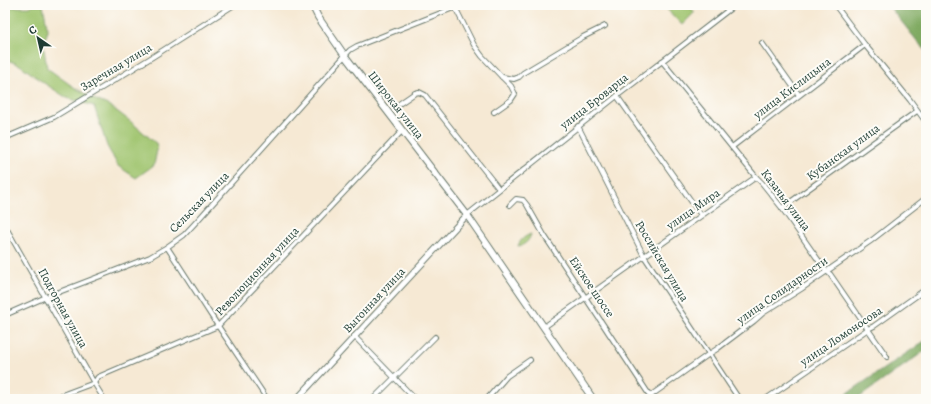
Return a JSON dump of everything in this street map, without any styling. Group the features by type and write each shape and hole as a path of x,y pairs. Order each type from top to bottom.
{"main road":[{"name":"Широкая улица","path":"312,5 318,17 345,56 467,215"},
{"path":"467,215 593,399"}],"street":[{"name":"Заречная улица","path":"5,138 54,117 234,5"},
{"path":"345,56 350,50 357,46 461,5"},
{"name":"улица Броварца","path":"467,215 578,126 735,5"},
{"path":"835,5 926,122"},
{"path":"455,7 474,45 482,56 511,86 515,94 511,100 494,112"},
{"path":"502,77 514,79 519,77 583,37 604,26"},
{"path":"762,43 799,95"},
{"name":"улица Кислицына","path":"732,147 865,45"},
{"name":"Сельская улица","path":"5,315 46,297 150,257 167,247 184,234 197,221 345,56"},
{"name":"Казачья улица","path":"662,61 782,208 826,271 830,274 887,357"},
{"path":"399,104 415,93 419,92 425,95 499,189"},
{"path":"617,96 701,215"},
{"name":"Кубанская улица","path":"782,208 917,111"},
{"name":"Российская улица","path":"578,126 644,256 739,399"},
{"name":"Революционная улица","path":"51,399 94,383 98,377 218,326 402,131"},
{"name":"улица Мира","path":"544,327 756,177"},
{"name":"улица Солидарности","path":"651,398 730,340 763,313 801,289 872,240 926,198"},
{"name":"Ейское шоссе","path":"510,205 516,199 523,200 527,205 544,235 651,398"},
{"name":"Выгонная улица","path":"297,399 467,215"},
{"name":"Подгорная улица","path":"5,226 104,399"},
{"path":"167,247 267,399"},
{"name":"улица Ломоносова","path":"766,399 926,289"},
{"path":"354,336 415,399"},
{"path":"373,399 435,337"},
{"path":"487,399 507,376 530,360"}],"green space":[{"path":"34,5 43,5 48,31 43,44 47,68 72,86 96,100 110,106 158,145 154,165 136,178 118,166 107,146 94,106 67,98 20,65 5,59 5,7 29,7"},
{"path":"663,5 687,5 695,12 682,25"},
{"path":"888,5 926,5 926,52"},
{"path":"531,234 529,239 523,245 518,246 523,238"},
{"path":"926,340 926,350 857,399 839,399"}]}
